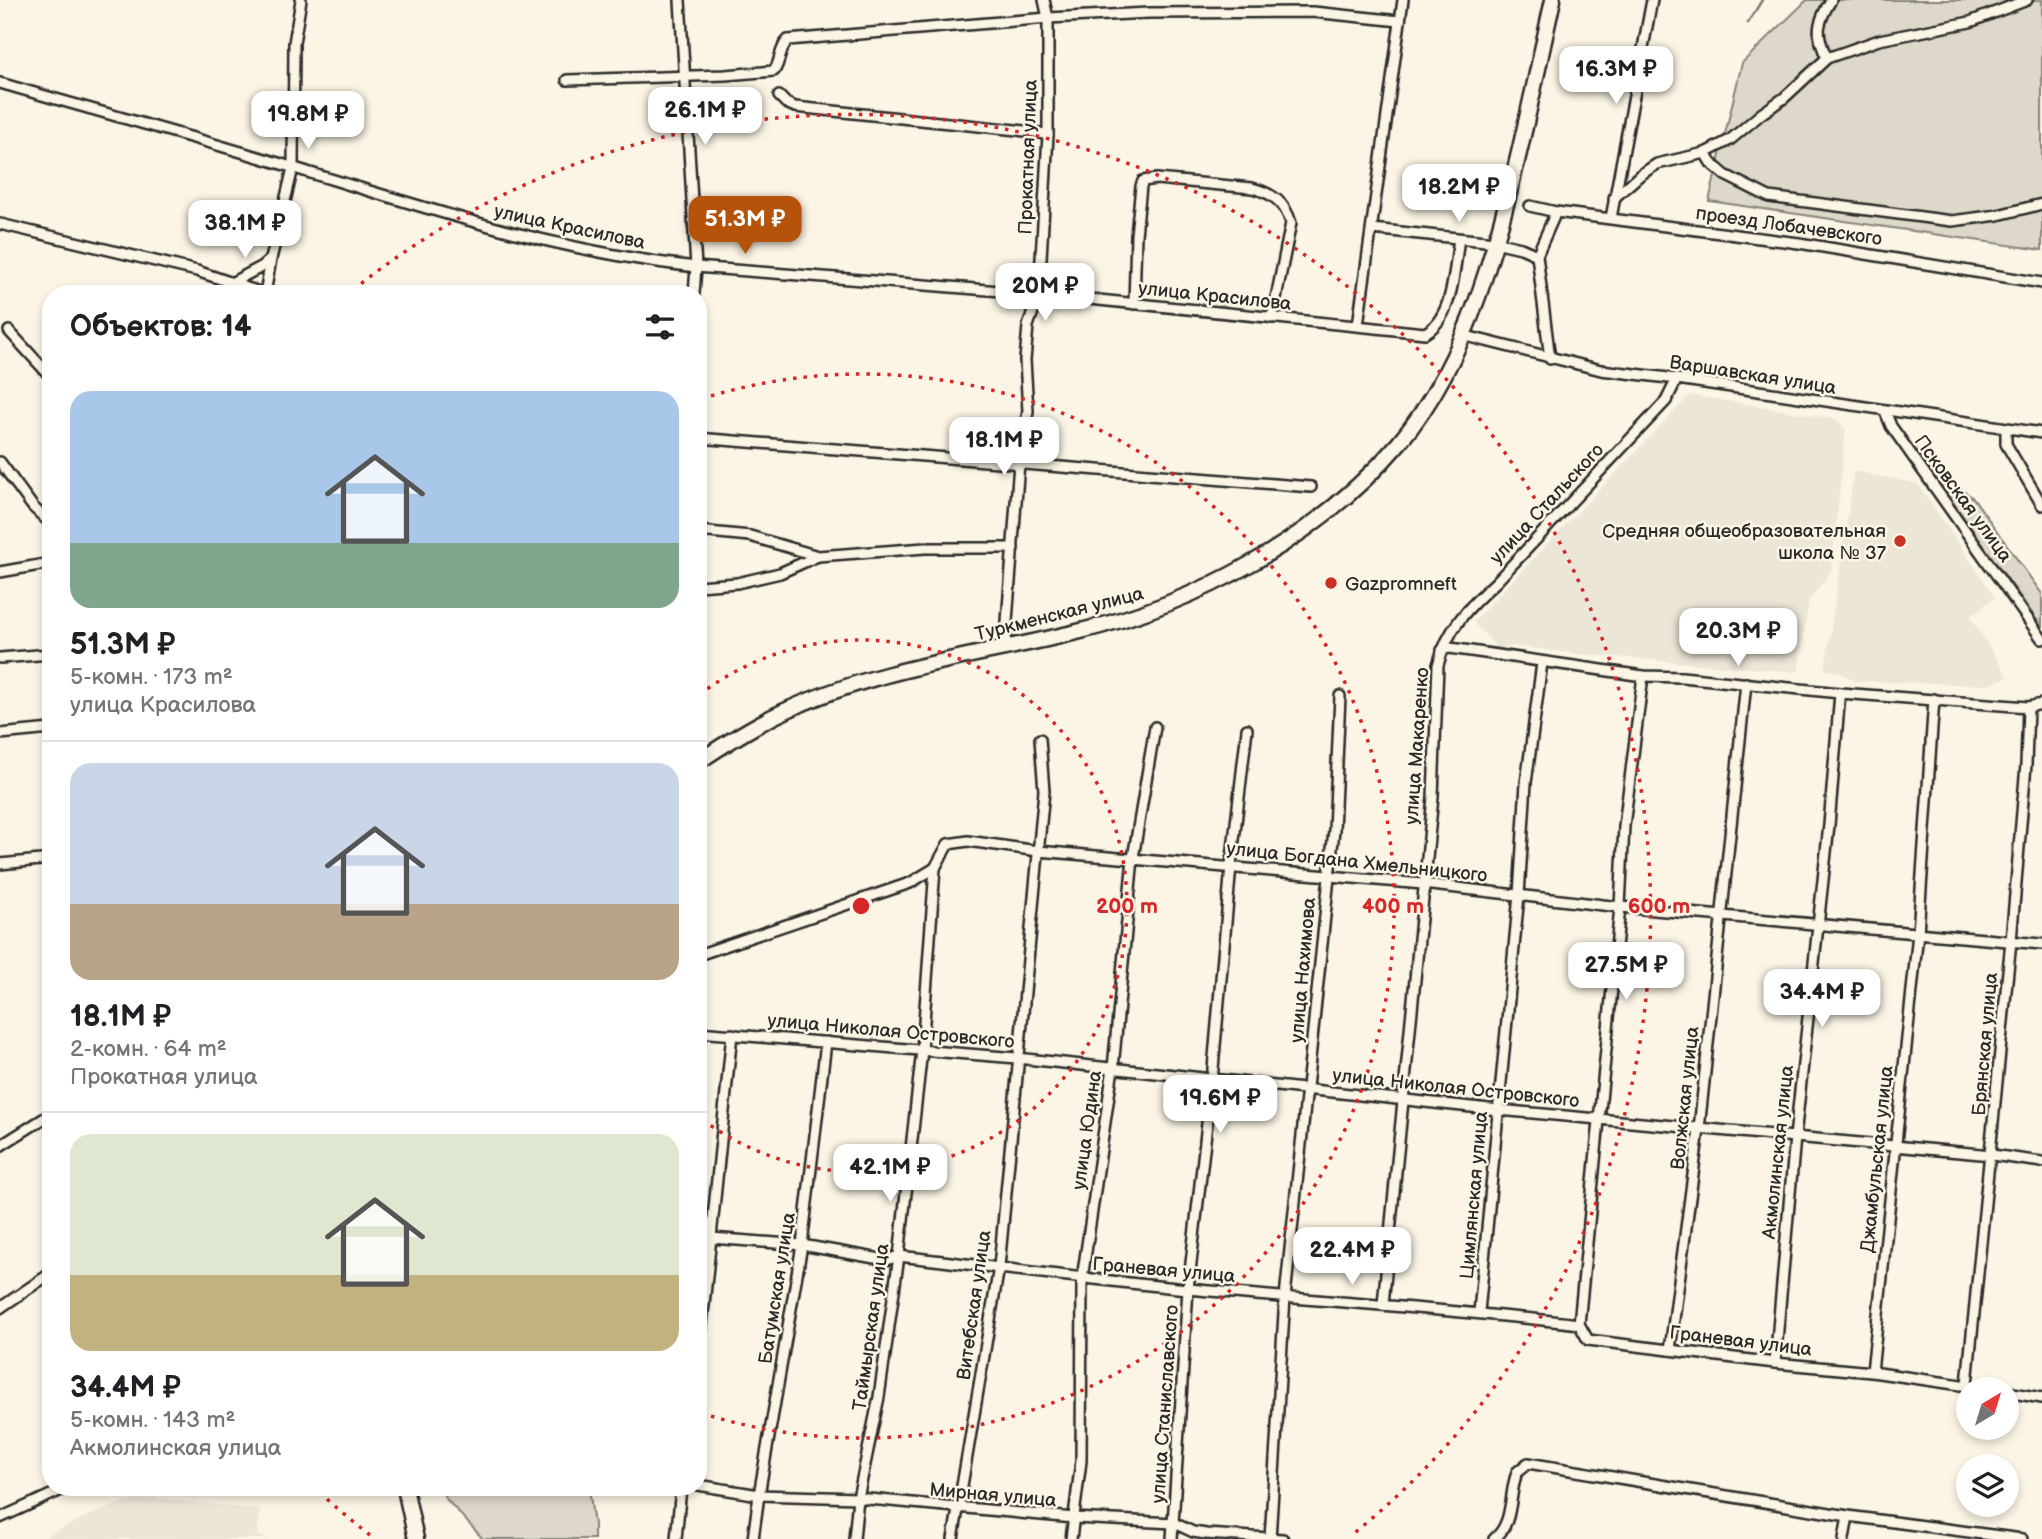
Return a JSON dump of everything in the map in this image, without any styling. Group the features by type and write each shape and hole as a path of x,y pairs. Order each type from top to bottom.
{"main road":[{"name":"Туркменская улица","path":"707,756 759,724 815,698 896,673 1078,632 1160,607 1235,572 1303,531 1343,499 1399,443 1437,388 1479,295 1495,242 1553,0"},
{"path":"407,1496 416,1539"}],"street":[{"path":"267,285 293,167 293,43 301,0"},
{"path":"680,0 696,267 695,285"},
{"name":"Прокатная улица","path":"1005,648 1019,463 1028,411 1024,360 1028,326 1039,294 1048,135 1048,18 1044,0"},
{"path":"1358,325 1403,0"},
{"path":"1611,218 1652,0"},
{"path":"1827,58 1820,42 1819,29 1821,18 1831,0"},
{"path":"1614,198 1657,164 1705,153 1730,140 1784,98 1827,58 1879,40 1970,22 2026,0"},
{"path":"567,80 774,71 788,40 1048,18 1149,13 1313,12 1400,21"},
{"name":"улица Красилова","path":"0,83 293,167 469,221 563,246 696,267 1039,294 1425,333 1434,328 1440,320 1449,297 1459,239"},
{"path":"779,96 795,107 1048,135"},
{"path":"1705,153 1711,163 1725,175 1769,197 1952,220 1998,215 2042,204"},
{"path":"1134,304 1141,186 1148,179 1252,188 1264,191 1287,208 1291,223 1272,318"},
{"name":"проезд Лобачевского","path":"1530,206 1556,212 1799,243 2042,283"},
{"path":"1550,359 1537,256 1556,212"},
{"path":"0,224 197,271 241,285"},
{"path":"1372,229 1495,242 1521,248 1537,256"},
{"path":"233,282 271,259"},
{"path":"9,331 42,367"},
{"name":"Варшавская улица","path":"1462,335 1601,370 2042,433"},
{"name":"улица Стальского","path":"1442,650 1452,629 1471,605 1496,582 1666,401 1677,379"},
{"name":"Псковская улица","path":"1885,411 1891,426 2042,639"},
{"path":"2006,428 2006,444 2042,505"},
{"path":"707,439 1311,487"},
{"path":"0,462 42,516"},
{"path":"707,532 750,536 818,556"},
{"path":"707,585 737,583 780,573 818,556 925,548 1013,548"},
{"path":"0,572 42,565"},
{"path":"1442,650 1450,648 1643,676 1682,677 1840,693 2028,707 2042,704"},
{"name":"улица Макаренко","path":"1383,1304 1433,797 1438,665 1442,650"},
{"path":"0,658 42,655"},
{"name":"Цимлянская улица","path":"1479,1312 1519,895 1527,783 1542,663"},
{"path":"1579,1324 1620,907 1624,826 1643,676"},
{"name":"Волжская улица","path":"1670,1350 1699,1129 1746,684"},
{"name":"Акмолинская улица","path":"1775,1363 1794,1137 1819,923 1840,693"},
{"name":"улица Нахимова","path":"1270,1538 1285,1297 1334,830 1340,696"},
{"name":"Джамбульская улица","path":"1872,1372 1918,933 1934,699"},
{"name":"Брянская улица","path":"1969,1377 2011,941 2026,765 2028,707"},
{"name":"улица Юдина","path":"1071,1539 1082,1461 1082,1279 1113,1068 1133,858 1155,727"},
{"name":"улица Станиславского","path":"1172,1539 1188,1289 1247,729"},
{"path":"0,734 42,730"},
{"name":"Витебская улица","path":"953,1539 999,1267 1044,791 1040,739"},
{"name":"улица Богдана Хмельницкого","path":"707,952 910,883 935,869 948,844 957,841 1038,851 1423,884 1620,907 2042,944"},
{"path":"0,864 42,860"},
{"name":"Таймырская улица","path":"854,1539 858,1498 879,1397 899,1256 922,1050 935,869"},
{"name":"улица Николая Островского","path":"707,1033 1017,1058 1499,1110 1992,1155 2042,1162"},
{"path":"707,1282 732,1034"},
{"name":"Батумская улица","path":"753,1539 758,1494 802,1245 826,1042"},
{"path":"0,1146 42,1120"},
{"name":"Граневая улица","path":"707,1237 802,1245 886,1260 899,1256 1082,1279 1479,1312 1579,1324 1588,1340 1956,1382"},
{"path":"0,1308 42,1279"},
{"path":"2020,1394 2042,1398"},
{"path":"1494,1539 1502,1530 1509,1513 1517,1472 1528,1463 1848,1516 2022,1539"},
{"name":"Мирная улица","path":"707,1486 758,1494 858,1498 1074,1518 1174,1522 1193,1532 1283,1539"},
{"path":"0,1518 48,1496"},
{"path":"676,1539 680,1496"},
{"path":"1844,1539 1848,1516"}],"shaded area":[{"path":"1807,0 2042,0 2042,250 1709,201 1742,63"},
{"path":"1690,395 1836,419 1846,429 1831,572 1809,600 1798,672 1514,646 1498,649 1473,622"},
{"name":"Средняя общеобразовательная школа № 37","path":"1854,471 1918,484 1995,597 1970,616 2008,677 1988,685 1855,681 1837,671 1825,670"},
{"path":"1937,475 1945,476 1974,499 2042,594 2042,627 1936,479"},
{"path":"444,1496 590,1496 594,1539 483,1539"},
{"path":"154,1498 260,1510 257,1535 269,1539 40,1539 121,1503"}],"waterway":[{"path":"1748,23 1762,0"}],"place":[{"name":"Средняя общеобразовательная школа № 37","path":"1900,541"},
{"name":"Gazpromneft","path":"1331,583"}]}
